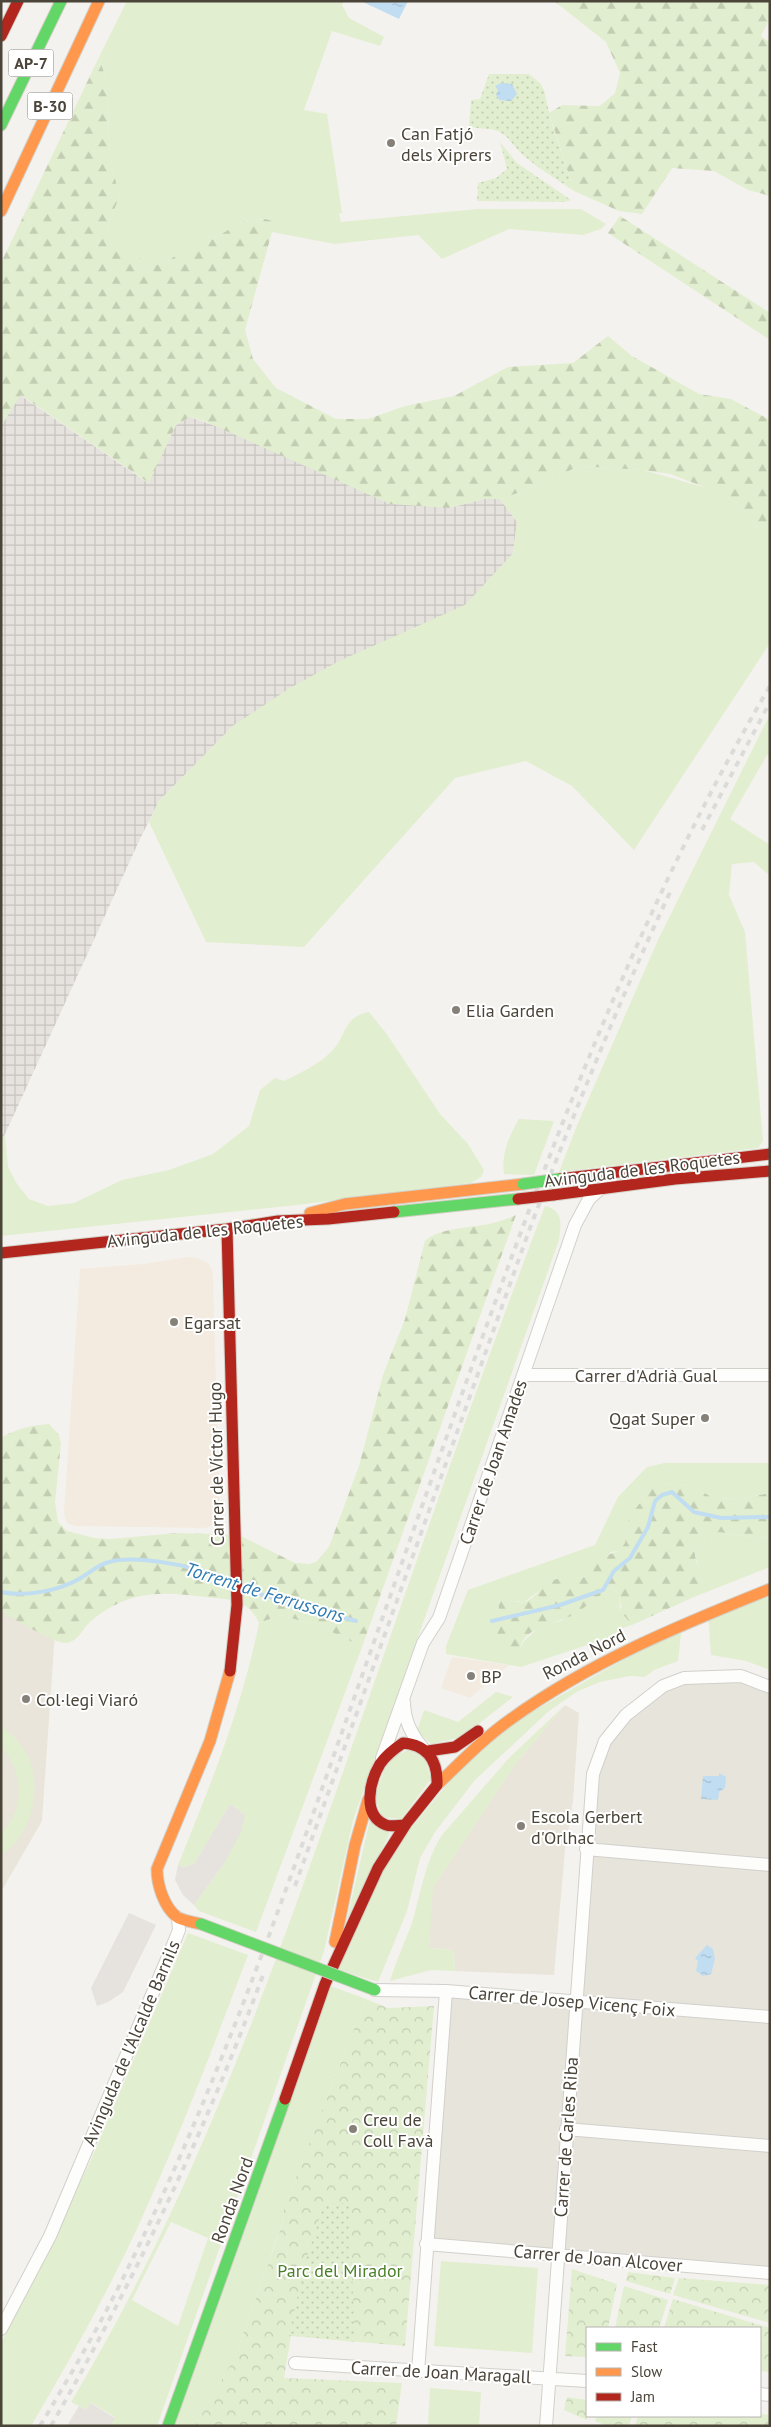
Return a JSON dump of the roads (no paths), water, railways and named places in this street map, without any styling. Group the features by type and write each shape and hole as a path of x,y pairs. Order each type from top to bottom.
{"main road":[{"name":"AP-7","path":"1,36 18,1"},
{"name":"AP-7","path":"1,125 60,1"},
{"name":"B-30","path":"1,211 99,1"},
{"name":"Avinguda de les Roquetes","path":"1,1254 227,1229 286,1220 328,1219 409,1211 519,1192 766,1155"},
{"name":"Avinguda de les Roquetes","path":"576,1192 770,1170"},
{"path":"286,1220 345,1204 494,1187"},
{"name":"Avinguda de les Roquetes","path":"519,1192 557,1187"},
{"name":"Carrer de Víctor Hugo","path":"178,1918 161,1894 157,1881 157,1869 203,1760 227,1688 237,1605 227,1229"},
{"name":"Ronda Nord","path":"584,1660 654,1627 770,1579"},
{"name":"Ronda Nord","path":"168,2426 254,2191 326,1984 378,1868 406,1824 437,1785 485,1739 554,1688 594,1666 770,1589"},
{"path":"381,1760 393,1748 403,1743 425,1749 447,1750 462,1744 504,1709"},
{"path":"425,1749 437,1766 437,1785"},
{"name":"Ronda Nord","path":"326,1984 355,1845 381,1760"},
{"path":"368,1800 374,1817 381,1823 390,1827 406,1824"},
{"name":"Avinguda de l'Alcalde Barnils","path":"178,1918 201,1924 374,1990"}],"street":[{"name":"Avinguda de les Roquetes","path":"679,1179 694,1170 736,1166 753,1161 766,1155 770,1144"},
{"path":"557,1187 565,1186 576,1192"},
{"name":"Avinguda de les Roquetes","path":"409,1211 431,1201 482,1196 494,1187 502,1193 519,1192"},
{"name":"Carrer de Joan Amades","path":"381,1760 423,1643 439,1618 575,1225 589,1199 600,1189"},
{"name":"Carrer de Joan Amades","path":"575,1225 578,1202 576,1192"},
{"name":"Carrer d'Adrià Gual","path":"523,1375 770,1375"},
{"name":"Carrer de Carles Riba","path":"546,2426 586,1849 593,1774 605,1741 626,1715 663,1686 684,1678 741,1676 770,1688"},
{"name":"Carrer de Joan Amades","path":"404,1695 404,1716 414,1738 425,1749"},
{"path":"586,1849 770,1865"},
{"name":"Avinguda de l'Alcalde Barnils","path":"1,2329 50,2236 173,1945 178,1930 178,1918"},
{"name":"Carrer de Josep Vicenç Foix","path":"374,1990 446,1991 770,2017"},
{"path":"418,2372 446,1991"},
{"path":"566,2129 770,2146"},
{"name":"Carrer de Joan Alcover","path":"426,2244 770,2273"},
{"name":"Carrer de Joan Maragall","path":"295,2363 586,2381"}],"water":[{"path":"361,1 408,1 399,19"},
{"path":"501,83 512,84 517,94 511,101 499,100 496,95 498,90 495,86"},
{"path":"719,1773 726,1777 725,1788 719,1792 718,1800 701,1799 703,1776 719,1776"},
{"path":"707,1945 713,1949 715,1959 711,1974 703,1976 696,1971 698,1961 695,1958"}],"waterway":[{"name":"Torrent de Ferrussons","path":"492,1621 560,1605 603,1590 614,1571 630,1558 648,1527 655,1501 662,1495 672,1492 694,1512 721,1518 770,1517"},
{"name":"Torrent de Ferrussons","path":"1,1592 20,1594 51,1590 71,1583 105,1563 121,1560 153,1561 189,1567 231,1581"},
{"name":"Torrent de Ferrussons","path":"242,1587 249,1591 356,1621"}],"railway":[{"path":"40,2426 86,2348 118,2288 185,2145 261,1957 489,1319 582,1076 615,996 687,839 727,762 770,686"},
{"path":"702,830 770,702"},
{"path":"295,1886 530,1228 598,1056 672,888"},
{"path":"51,2426 111,2316 166,2205 217,2091 263,1975"}],"place":[{"name":"Can Fatjó dels Xiprers","path":"391,143"},
{"name":"Elia Garden","path":"456,1010"},
{"name":"Egarsat","path":"174,1322"},
{"name":"Qgat Super","path":"705,1418"},
{"name":"BP","path":"471,1676"},
{"name":"Col·legi Viaró","path":"26,1699"},
{"name":"Escola Gerbert d'Orlhac","path":"521,1826"},
{"name":"Creu de Coll Favà","path":"353,2129"}],"park label":[{"name":"Parc del Mirador","path":"340,2270"}]}
